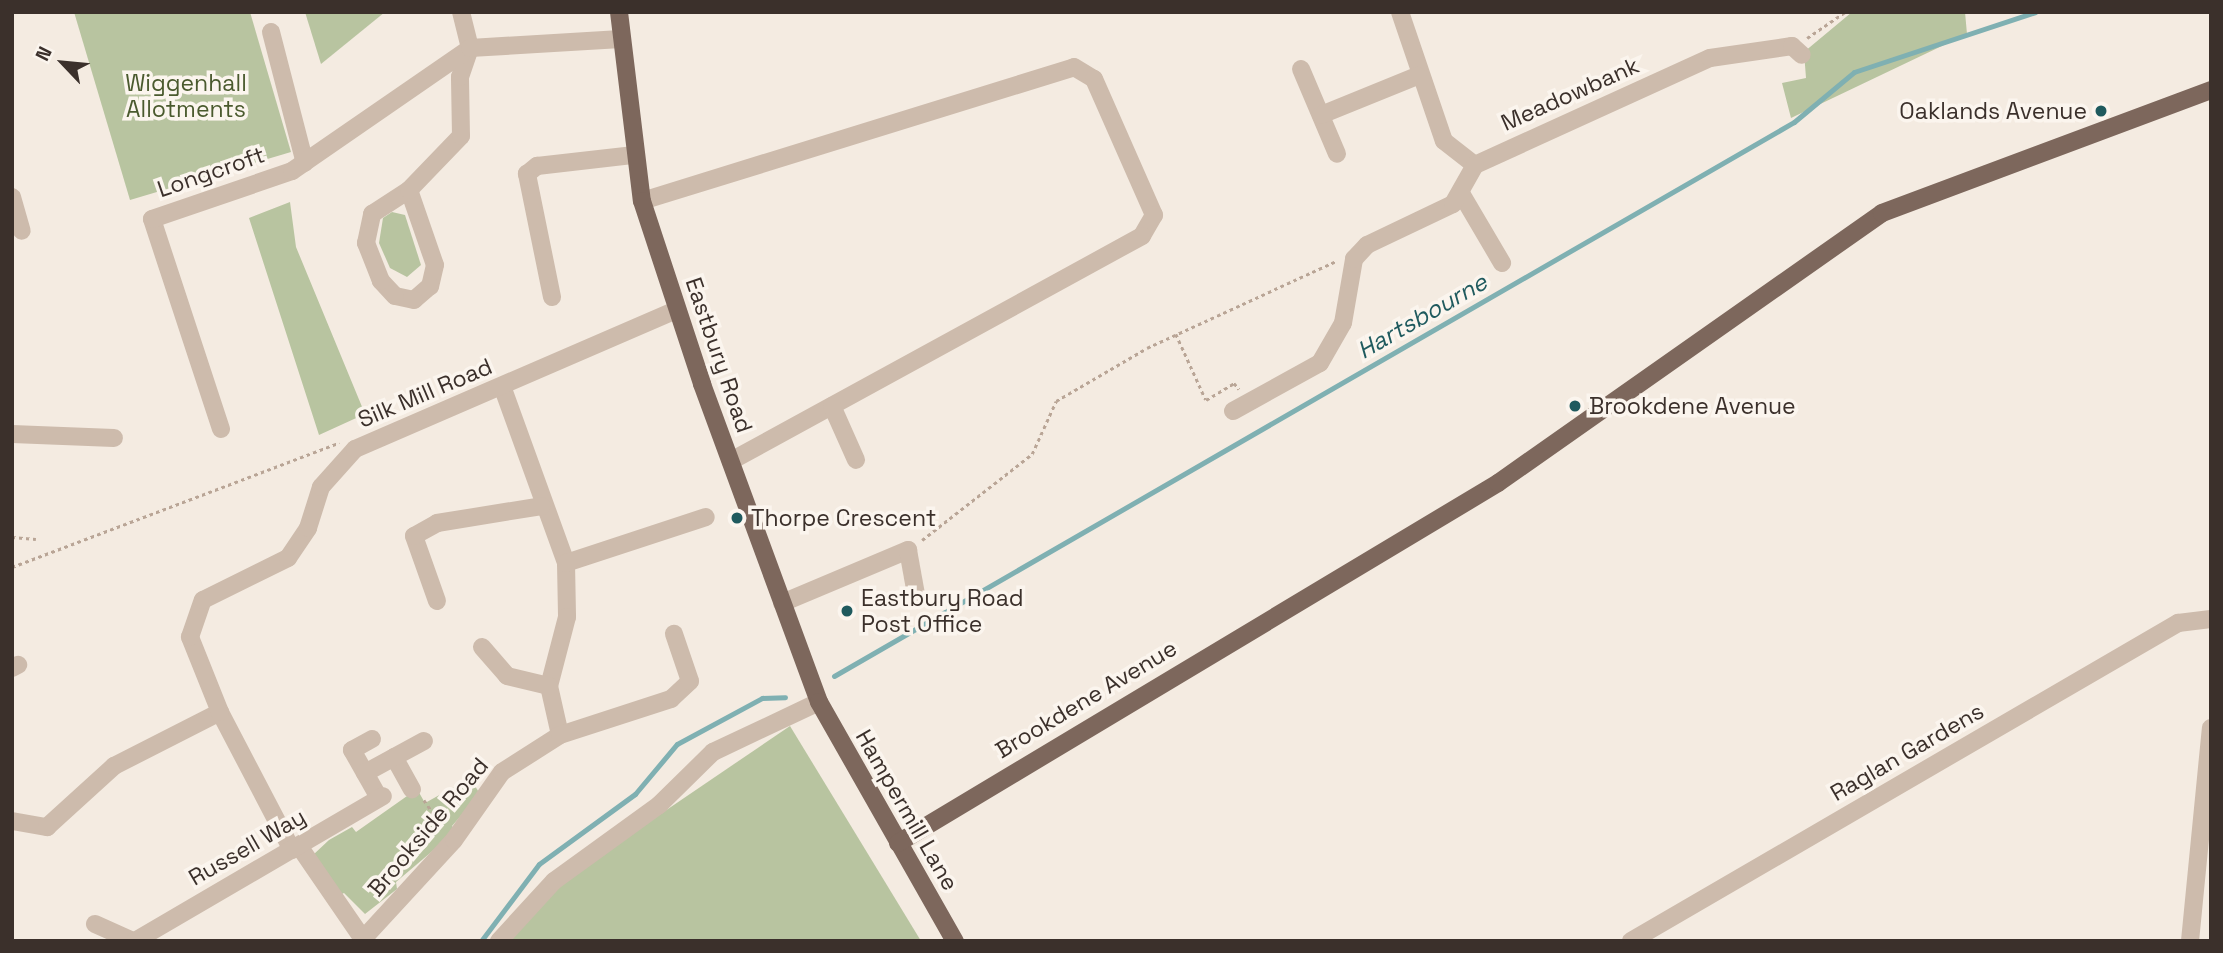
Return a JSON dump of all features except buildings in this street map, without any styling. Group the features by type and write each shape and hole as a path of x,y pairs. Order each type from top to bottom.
{"main road":[{"name":"Eastbury Road","path":"620,12 634,155 642,201 676,310 819,702"},
{"name":"Brookdene Avenue","path":"898,843 1498,482 1882,213 2211,90"},
{"name":"Hampermill Lane","path":"819,702 955,941"}],"street":[{"path":"408,190 435,265 430,286 414,300 395,296 382,281 366,243 372,214 408,190 461,136 460,77 470,48 461,12"},
{"path":"1233,411 1330,352 1343,323 1348,277 1367,245 1462,195 1475,165 1444,141 1417,76 1400,12"},
{"path":"271,32 304,163"},
{"path":"470,48 621,39"},
{"name":"Longcroft","path":"221,429 152,219 304,163 470,48"},
{"name":"Meadowbank","path":"1475,165 1710,58 1797,51"},
{"path":"642,201 1066,68 1090,74 1154,215 1147,233 730,461"},
{"path":"1301,69 1337,154"},
{"path":"1321,115 1417,76"},
{"path":"552,297 527,174 537,166 634,155"},
{"path":"1462,195 1503,263"},
{"path":"12,197 22,231"},
{"name":"Silk Mill Road","path":"295,848 220,712 190,637 203,600 288,558 308,528 321,487 355,449 676,310"},
{"path":"502,386 542,506 565,562 567,617 549,686 560,735"},
{"path":"832,406 856,460"},
{"path":"12,435 114,438"},
{"path":"437,601 414,536 437,523 542,506"},
{"path":"565,562 706,517"},
{"path":"782,603 908,550 917,600"},
{"name":"Raglan Gardens","path":"1631,941 2178,623 2211,619"},
{"name":"Brookside Road","path":"295,848 363,939 454,840 502,772 560,735 671,699 690,681 674,634"},
{"path":"482,647 507,676 549,686"},
{"path":"499,941 554,881 659,804 713,752 819,702"},
{"path":"12,822 47,827 114,766 220,712"},
{"path":"2190,941 2203,878 2211,728"},
{"path":"373,739 352,750 365,773 424,741"},
{"path":"394,757 412,789"},
{"name":"Russell Way","path":"142,939 381,797 365,773"},
{"path":"95,925 142,939"}],"path":[{"path":"1797,51 1845,12"},
{"path":"908,550 1032,454 1056,401 1176,334 1367,245"},
{"path":"1176,334 1206,400 1234,383 1253,400"},
{"path":"12,567 334,441 355,449"},
{"path":"12,537 36,539"},
{"path":"412,789 454,840"}],"green space":[{"name":"Wiggenhall Allotments","path":"74,12 250,12 291,152 130,200"},
{"path":"305,12 385,12 321,64"},
{"path":"1852,12 1965,12 1967,34 1791,118 1782,83 1806,78 1804,52"},
{"path":"290,202 296,247 365,414 319,435 249,218"},
{"path":"392,212 405,215 421,265 407,277 390,268 379,243 383,218"},
{"path":"790,726 921,941 505,941 559,883"},
{"path":"470,778 480,794 452,826 456,831 396,882 397,889 365,914 344,893 336,897 313,855 329,840 352,827 356,832 417,789 425,803"}],"waterway":[{"name":"Hartsbourne","path":"834,676 1794,122 1854,72 2035,12"},
{"name":"Hartsbourne","path":"481,941 539,864 635,794 677,744 762,698 785,697"}],"place":[{"name":"Oaklands Avenue","path":"2101,111"},
{"name":"Brookdene Avenue","path":"1575,406"},
{"name":"Thorpe Crescent","path":"737,518"},
{"name":"Eastbury Road Post Office","path":"847,611"}]}
